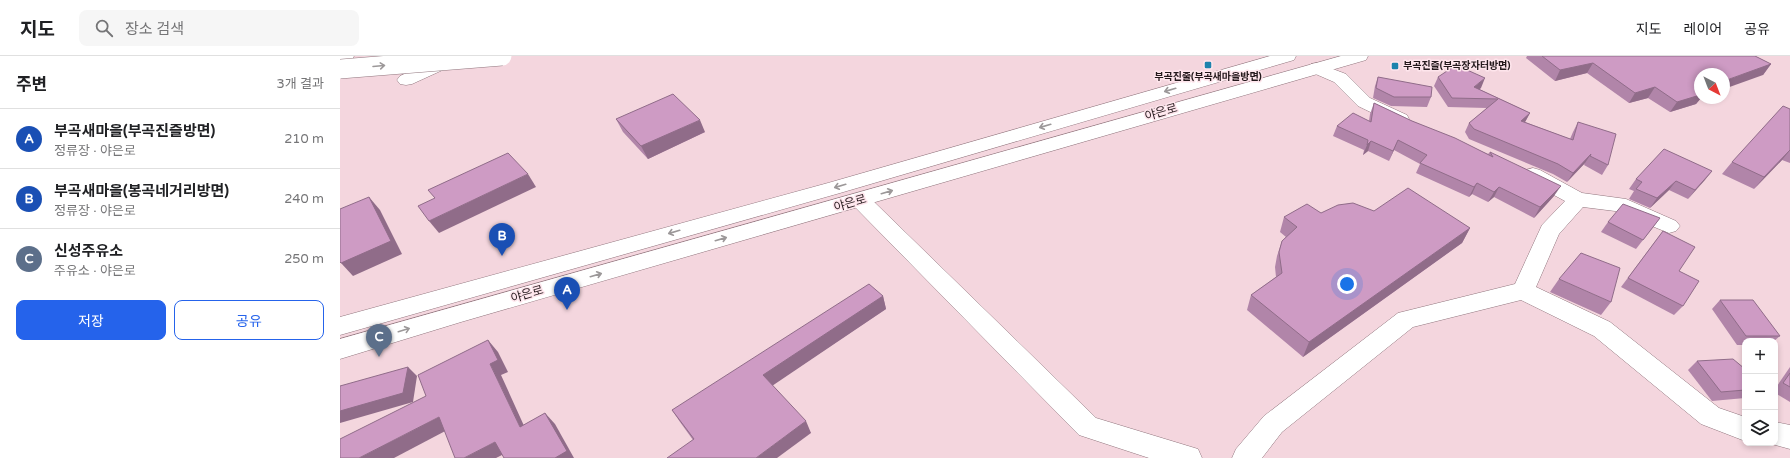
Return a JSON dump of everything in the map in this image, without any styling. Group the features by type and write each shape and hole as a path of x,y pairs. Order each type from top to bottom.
{"main road":[{"path":"340,58 346,56"},
{"path":"406,80 459,56"},
{"path":"340,69 502,56"},
{"name":"야은로","path":"340,326 833,188 1288,56"},
{"name":"야은로","path":"340,349 1360,56"},
{"path":"1316,68 1340,78 1364,102 1416,126"},
{"path":"1518,168 1545,180 1578,199 1619,204 1669,226"},
{"path":"1523,291 1550,230 1578,199"},
{"path":"860,200 1088,427 1188,458"},
{"path":"1246,458 1273,424 1406,320 1523,291 1602,329 1710,416 1742,428"},
{"path":"1778,435 1790,437"}],"building":[{"path":"1542,56 1755,56 1771,64 1730,79 1730,68 1694,68 1694,97 1677,102 1655,87 1635,93 1593,63 1560,70"},
{"path":"1456,65 1485,78 1474,87 1530,113 1521,121 1573,140 1578,122 1616,134 1608,165 1590,156 1591,154 1573,173 1558,164 1474,129 1469,123 1498,99 1452,98 1438,77"},
{"path":"1378,77 1432,87 1431,97 1394,97 1376,88"},
{"path":"673,94 700,120 641,146 616,119"},
{"path":"1374,103 1412,121 1455,138 1493,157 1490,152 1561,186 1540,207 1499,187 1494,192 1477,183 1474,187 1420,163 1427,155 1398,140 1393,151 1371,141 1367,145 1368,140 1337,126 1353,113 1371,122"},
{"path":"1783,106 1790,109 1790,150 1764,177 1732,162"},
{"path":"1664,149 1712,171 1695,190 1676,181 1657,198 1636,189 1642,182 1636,179"},
{"path":"508,153 528,174 429,221 418,206 435,198 428,190"},
{"path":"1408,188 1470,228 1309,342 1251,295 1282,273 1279,252 1282,241 1297,227 1284,217 1307,204 1321,213 1338,205 1353,203 1374,211"},
{"path":"369,197 391,241 341,263 340,209"},
{"path":"1623,204 1660,218 1643,240 1608,222"},
{"path":"1663,231 1695,247 1679,271 1699,281 1683,306 1628,278"},
{"path":"1581,253 1620,268 1611,302 1559,279"},
{"path":"869,284 883,296 763,375 806,421 756,458 667,458 694,439 672,410"},
{"path":"1720,300 1753,300 1780,336 1746,336"},
{"path":"488,340 498,360 490,364 520,427 545,413 567,451 555,458 504,458 495,442 464,458 455,458 439,417 359,458 340,458 340,439 426,396 418,375"},
{"path":"1733,359 1742,366 1742,390 1721,392 1697,361"},
{"path":"408,367 403,393 340,411 340,386"},
{"path":"1790,373 1790,387 1783,383"}],"place":[{"name":"부곡진줄(부곡새마을방면)","path":"1208,65"},
{"name":"부곡진즐(부곡장자터방면)","path":"1395,66"},
{"name":"부곡새마을(봉곡네거리방면)","path":"502,256"},
{"name":"부곡새마을(부곡진즐방면)","path":"567,310"},
{"name":"신성주유소","path":"379,357"}]}
